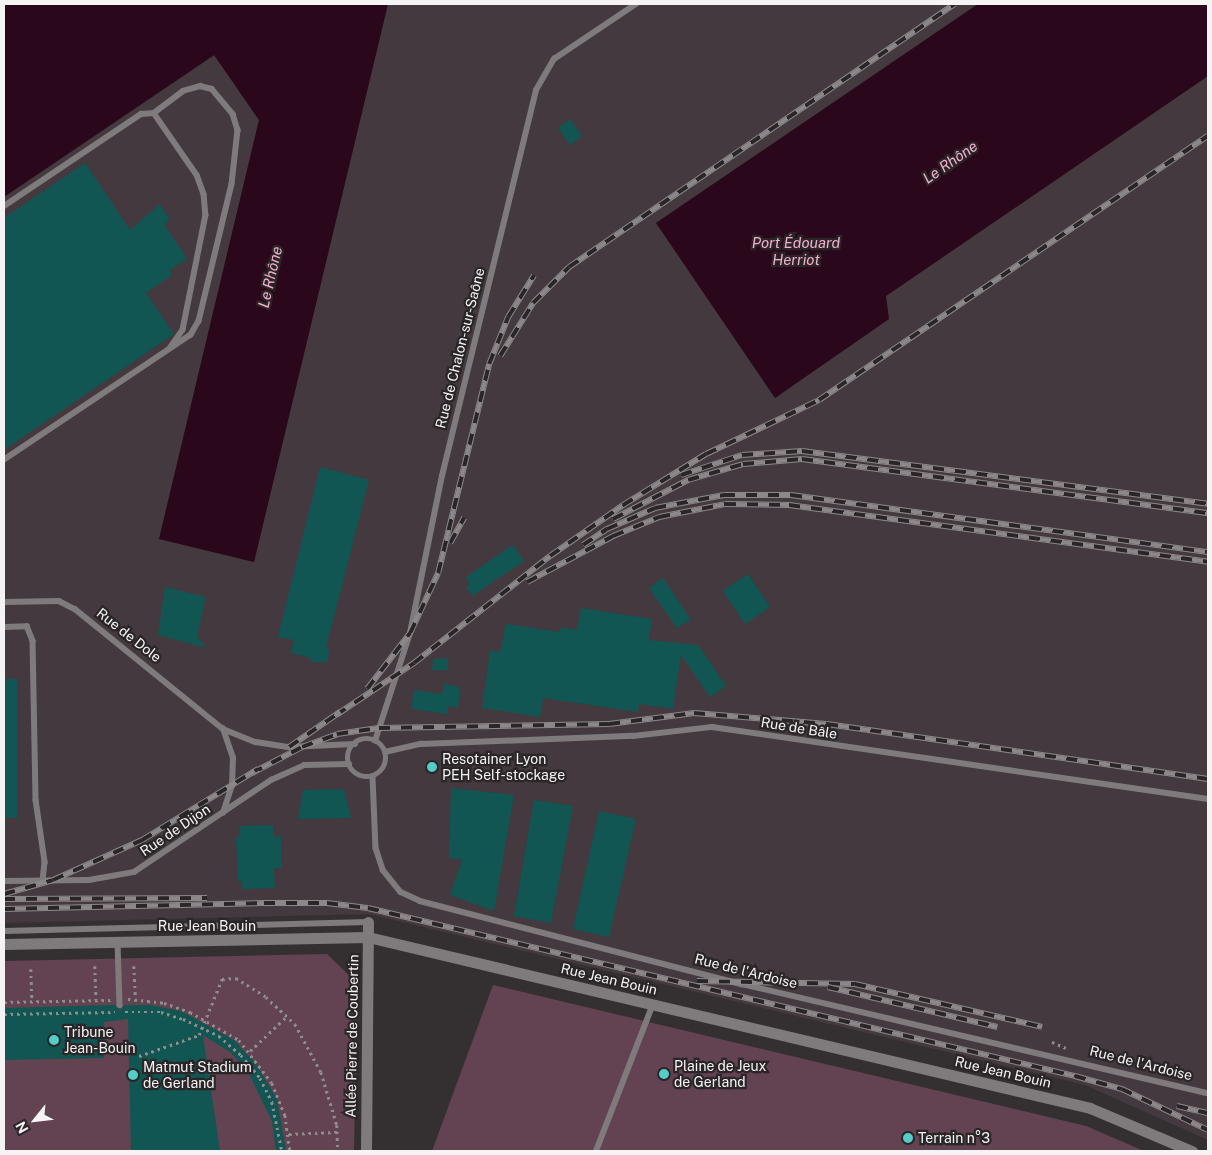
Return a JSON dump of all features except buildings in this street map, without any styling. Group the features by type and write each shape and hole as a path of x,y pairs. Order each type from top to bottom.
{"street":[{"name":"Allée Pierre de Coubertin","path":"366,1151 368,922"},
{"name":"Rue Jean Bouin","path":"4,944 368,938 1090,1108 1192,1151"}],"lane":[{"name":"Rue de Chalon-sur-Saône","path":"375,741 410,633 442,476 536,90 554,59 636,4"},
{"path":"4,206 141,114 154,113 183,91 200,86 223,98 238,130 232,184 199,321 191,336 171,347 4,460"},
{"path":"154,113 197,175 205,201 206,215 183,330 171,347"},
{"name":"Rue de Dole","path":"4,602 59,601 76,609 223,729 256,742 288,747 355,744"},
{"path":"4,627 27,626 33,641 36,800 45,862 43,880"},
{"name":"Rue de Bâle","path":"385,752 421,744 633,736 712,727 1208,799"},
{"path":"222,813 232,786 233,758 223,729"},
{"path":"365,740 375,741 385,752 383,770 373,777 361,776 349,764 349,753 355,744 365,740"},
{"name":"Rue de Dijon","path":"4,881 89,880 134,872 271,780 304,766 349,764"},
{"name":"Rue de l'Ardoise","path":"373,777 376,848 383,870 401,892 420,902 742,984 1208,1093"},
{"name":"Rue Jean Bouin","path":"4,931 368,922"},
{"path":"118,942 120,1005"},
{"path":"596,1151 653,1004"}],"path":[{"path":"95,966 96,1000"},
{"path":"134,966 136,999"},
{"path":"30,969 32,1002"},
{"path":"140,1056 199,1034 222,979 236,978 266,997 295,1024 321,1072 337,1132 338,1151"},
{"path":"4,1002 136,999 164,1003 206,1019 250,1051 279,1099 289,1134 290,1151"},
{"path":"4,1014 161,1012 202,1027 242,1055 260,1078 272,1102 282,1151"},
{"path":"250,1051 287,1016"},
{"path":"1052,1042 1066,1048"},
{"path":"272,1102 279,1099"},
{"path":"289,1134 337,1132"}],"shaded area":[{"path":"388,4 978,4 656,223 775,398 888,319 886,296 1208,76 1208,1140 1085,1085 369,914 4,923 4,197 215,55 259,120 159,539 254,562"},
{"path":"327,954 357,983 354,1151 4,1151 4,961"},
{"name":"Plaine de Jeux de Gerland","path":"493,985 1086,1126 1144,1151 432,1151"}],"water":[{"name":"Le Rhône","path":"4,4 388,4 254,562 159,539 259,120 214,55 4,197"},
{"name":"Port Édouard Herriot","path":"978,4 1208,4 1208,76 886,296 889,319 775,398 656,223"}],"railway":[{"path":"500,356 533,303 569,267 955,4"},
{"path":"336,715 414,663 550,556 623,505 706,454 819,400 1208,136"},
{"path":"367,689 410,633 438,573 489,364 508,317 534,275"},
{"path":"681,475 742,455 802,451 1208,504"},
{"path":"613,519 688,480 743,464 802,459 1208,513"},
{"path":"583,545 607,529 655,508 724,495 791,495 1208,552"},
{"path":"527,582 613,536 659,517 725,504 789,505 1208,562"},
{"path":"450,543 464,518"},
{"path":"289,747 340,712"},
{"path":"252,773 302,747 337,734 379,728 609,724 694,713 827,724 1208,779"},
{"path":"4,894 53,880 142,840 258,769"},
{"path":"4,899 207,898"},
{"path":"4,909 264,903 327,903 368,908 1075,1076 1122,1089 1208,1130"},
{"path":"697,981 855,984 1042,1027"},
{"path":"828,987 997,1027"},
{"path":"1177,1106 1208,1113"}],"place":[{"name":"Resotainer Lyon PEH Self-stockage","path":"432,767"},
{"name":"Tribune Jean-Bouin","path":"54,1040"},
{"name":"Plaine de Jeux de Gerland","path":"664,1074"},
{"name":"Matmut Stadium de Gerland","path":"133,1075"},
{"name":"Terrain n°3","path":"908,1138"}]}
